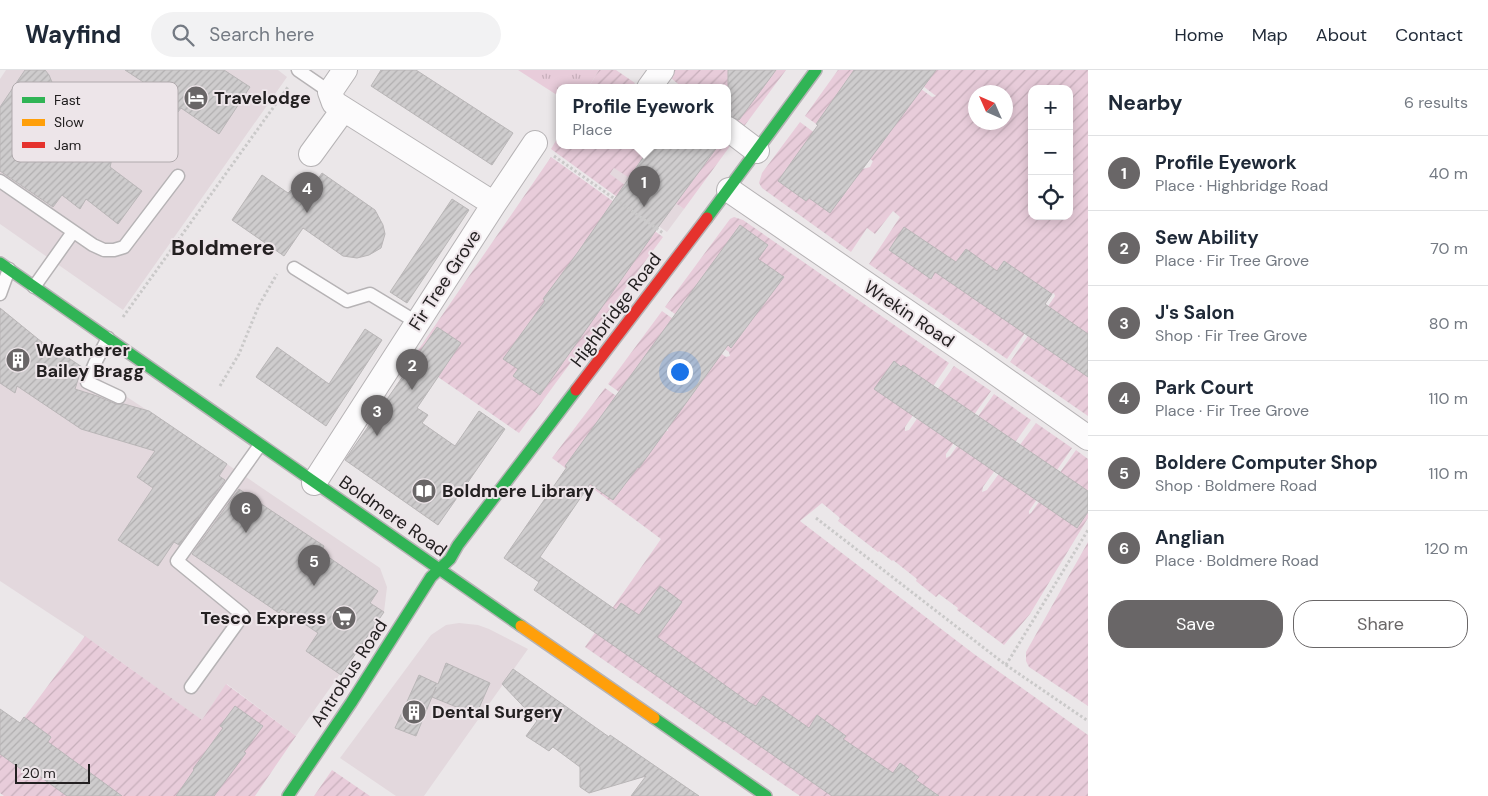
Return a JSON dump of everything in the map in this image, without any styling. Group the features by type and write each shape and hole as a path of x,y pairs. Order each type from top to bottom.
{"main road":[{"name":"Highbridge Road","path":"439,568 450,559 729,190 816,70"},
{"name":"Boldmere Road","path":"4,266 766,796"},
{"name":"Antrobus Road","path":"288,796 351,704 431,577 439,568"}],"street":[{"path":"312,154 337,101 345,70"},
{"path":"337,101 494,204"},
{"path":"731,131 757,151"},
{"name":"Fir Tree Grove","path":"314,483 535,143"},
{"name":"Wrekin Road","path":"729,190 1088,438"}],"lane":[{"path":"299,70 337,101"},
{"path":"0,181 73,232 104,250 124,247 178,176"},
{"path":"34,287 73,232"},
{"path":"0,294 4,266"},
{"path":"294,268 347,302 370,294 418,322"},
{"path":"108,338 87,382 119,397"},
{"path":"190,687 243,615 177,562 260,445"}],"path":[{"path":"108,338 299,70"},
{"path":"535,143 685,248"},
{"path":"205,407 227,377 239,354 259,305 277,273 285,262 294,268"},
{"path":"816,518 1006,665 1088,722"},
{"path":"1006,665 1088,530"}],"shaded area":[{"path":"6,70 278,70 287,77 123,310 0,224 0,79"},
{"path":"614,168 631,172 684,209 667,232 620,199 610,174"},
{"path":"0,308 37,338 162,420 380,568 387,587 384,612 296,736 227,684 202,721 105,650 0,581"},
{"path":"459,623 478,625 489,629 528,649 424,796 396,796 340,758 431,635 446,625"}],"green space":[{"path":"518,70 599,70 590,84 556,84 556,94"},
{"path":"599,70 616,70 635,83 634,84 590,84"},
{"path":"671,70 786,70 742,129 731,124 731,84 678,84 671,78"},
{"path":"838,70 895,70 932,97 936,96 902,70 1088,70 1088,416 1010,362 1055,296 1054,293 1007,359 869,264 900,217 893,211 875,234 867,228 851,252 762,188 759,183 762,173 800,122 863,169 870,167 873,161 870,159 868,161 805,116"},
{"path":"556,141 556,149 728,149 684,209 631,173 628,177 614,168 610,174 629,188 620,199 551,149"},
{"path":"551,157 663,237 519,433 412,359"},
{"path":"734,217 743,220 949,363 905,427 905,431 909,430 954,366 991,391 946,454 946,458 950,456 994,394 1031,420 983,487 982,492 987,490 1036,423 1072,448 1029,511 1029,514 1076,450 1088,459 1088,518 1030,614 1004,645 939,594 936,597 893,560 878,552 838,521 840,518 822,503 800,521 974,654 1088,735 1088,796 800,796 585,647 661,539 552,458 605,388 668,431 668,427 608,384 662,311 726,357 730,356 729,352 665,307 730,219"},
{"path":"1088,542 1088,706 1029,667 1026,661 1026,652"},
{"path":"85,636 202,720 226,684 296,736 255,796 4,796 0,793 0,750"},
{"path":"332,770 370,796 314,796"}],"building":[{"path":"25,70 45,70 52,82 17,82"},
{"name":"Travelodge","path":"125,70 224,70 250,87 219,134 181,108 178,112 178,82 143,82"},
{"path":"381,70 416,70 513,133 492,165 371,86"},
{"path":"728,70 776,70 739,120 731,117 731,84 728,84"},
{"path":"854,70 936,70 830,213 809,198 806,201 778,181"},
{"path":"12,89 12,162 111,162 110,167 142,191 118,224 86,199 80,209 62,195 53,207 0,171 0,107"},
{"path":"649,149 716,149 540,395 513,376 518,369 503,359 545,301 543,299"},
{"path":"322,173 375,210 383,225 385,234 381,248 369,255 357,258 343,256 303,228 284,256 232,220 262,175 288,193 291,190 304,199"},
{"path":"452,199 469,210 407,303 390,292"},
{"path":"740,225 768,245 758,259 784,277 731,348 728,345 639,468 613,500 590,484 540,557 616,610 621,603 639,615 660,586 682,602 657,637 750,703 756,706 763,696 809,728 817,715 846,736 843,739 893,773 900,763 919,777 916,780 939,796 832,796 534,590 539,582 504,558 567,467 565,466"},
{"path":"904,227 956,262 966,249 997,271 1004,261 1052,294 1045,304 1088,334 1088,377 935,272 931,279 889,250"},
{"path":"0,308 54,352 55,349 82,367 75,389 116,404 124,404 149,411 227,464 219,476 225,480 179,545 174,542 158,566 118,540 153,488 137,477 155,451 81,429 17,386 15,393 0,383"},
{"path":"437,327 461,343 417,408 428,415 422,423 455,446 479,411 505,429 438,525 345,460"},
{"path":"365,329 382,340 326,426 256,377 277,347 329,384"},
{"path":"894,361 901,367 903,365 1088,491 1088,512 1077,528 874,389"},
{"path":"239,489 324,546 321,552 378,591 370,603 384,612 341,675 306,651 318,633 282,609 279,613 192,554"},
{"path":"446,663 490,683 476,715 432,697 436,687 416,736 395,728 419,675 438,684"},
{"path":"513,669 609,737 610,735 699,796 631,796 646,776 589,793 580,787 580,767 553,747 549,751 526,736 537,721 502,684"},
{"path":"235,706 263,726 244,752 246,753 214,796 176,796 223,728 220,726"},
{"path":"0,709 20,723 24,717 51,737 48,742 122,796 67,796 28,768 25,772 0,754"}],"traffic: fast":[{"path":"707,218 816,70"},
{"path":"0,263 521,626"},
{"path":"288,796 351,703 431,577 450,559 458,545 576,390"},
{"path":"654,718 766,796"}],"traffic: slow":[{"path":"521,626 654,718"}],"traffic: jam":[{"path":"576,390 707,218"}],"place":[{"name":"Travelodge","path":"196,98"},
{"name":"Profile Eyework","path":"644,207"},
{"name":"Park Court","path":"307,213"},
{"name":"Weatherer Bailey Bragg","path":"18,360"},
{"name":"Sew Ability","path":"412,390"},
{"name":"J's Salon","path":"377,436"},
{"name":"Boldmere Library","path":"424,491"},
{"name":"Anglian","path":"246,533"},
{"name":"Boldere Computer Shop","path":"314,586"},
{"name":"Tesco Express","path":"344,618"},
{"name":"Dental Surgery","path":"414,712"}],"district":[{"name":"Boldmere","path":"223,247"}]}
